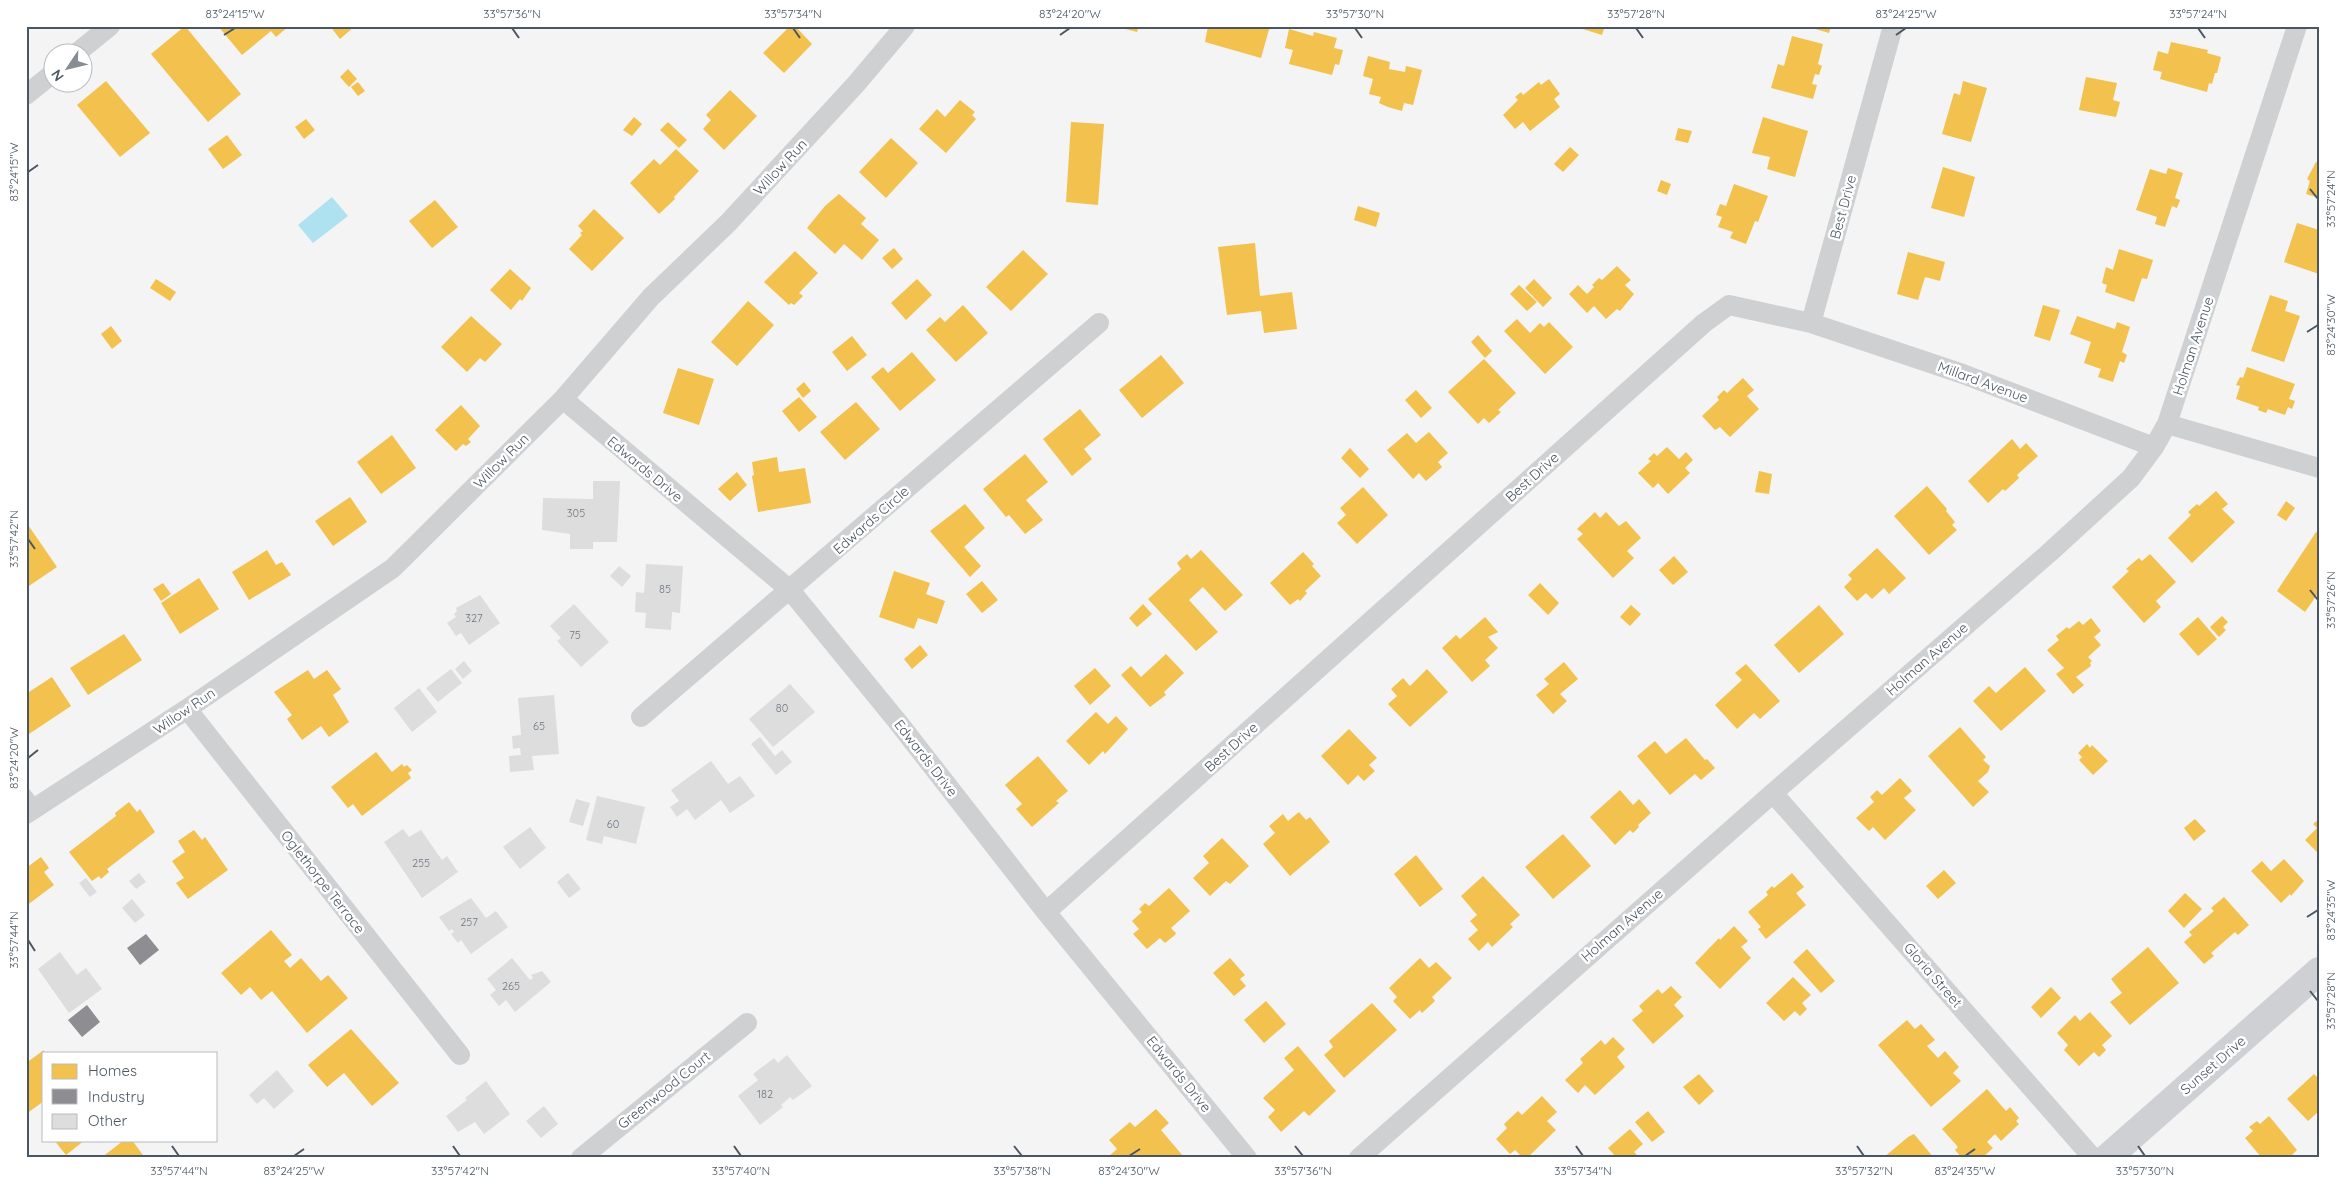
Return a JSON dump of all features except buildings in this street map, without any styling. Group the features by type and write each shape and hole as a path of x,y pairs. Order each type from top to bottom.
{"street":[{"path":"90,42 110,26"},
{"name":"Willow Run","path":"30,804 187,709 393,568 563,399 651,297 755,194 856,84 905,26"},
{"name":"Best Drive","path":"1046,912 1704,323 1728,305 1811,323 1893,26"},
{"name":"Holman Avenue","path":"1359,1158 1773,793 2049,553 2131,478 2154,447 2167,424 2297,26"},
{"path":"26,95 42,82"},
{"name":"Edwards Circle","path":"641,717 1099,323"},
{"name":"Millard Avenue","path":"1811,323 1963,374 2154,447"},
{"name":"Edwards Drive","path":"563,399 790,590 897,721 1046,912 1247,1158"},
{"path":"2167,424 2319,468"},
{"name":"Oglethorpe Terrace","path":"187,709 460,1054"},
{"name":"Gloria Street","path":"1773,793 2093,1158"},
{"name":"Sunset Drive","path":"2107,1158 2319,971"},
{"name":"Greenwood Court","path":"581,1158 747,1023"}],"water":[{"path":"332,197 348,216 313,243 298,225"}]}
